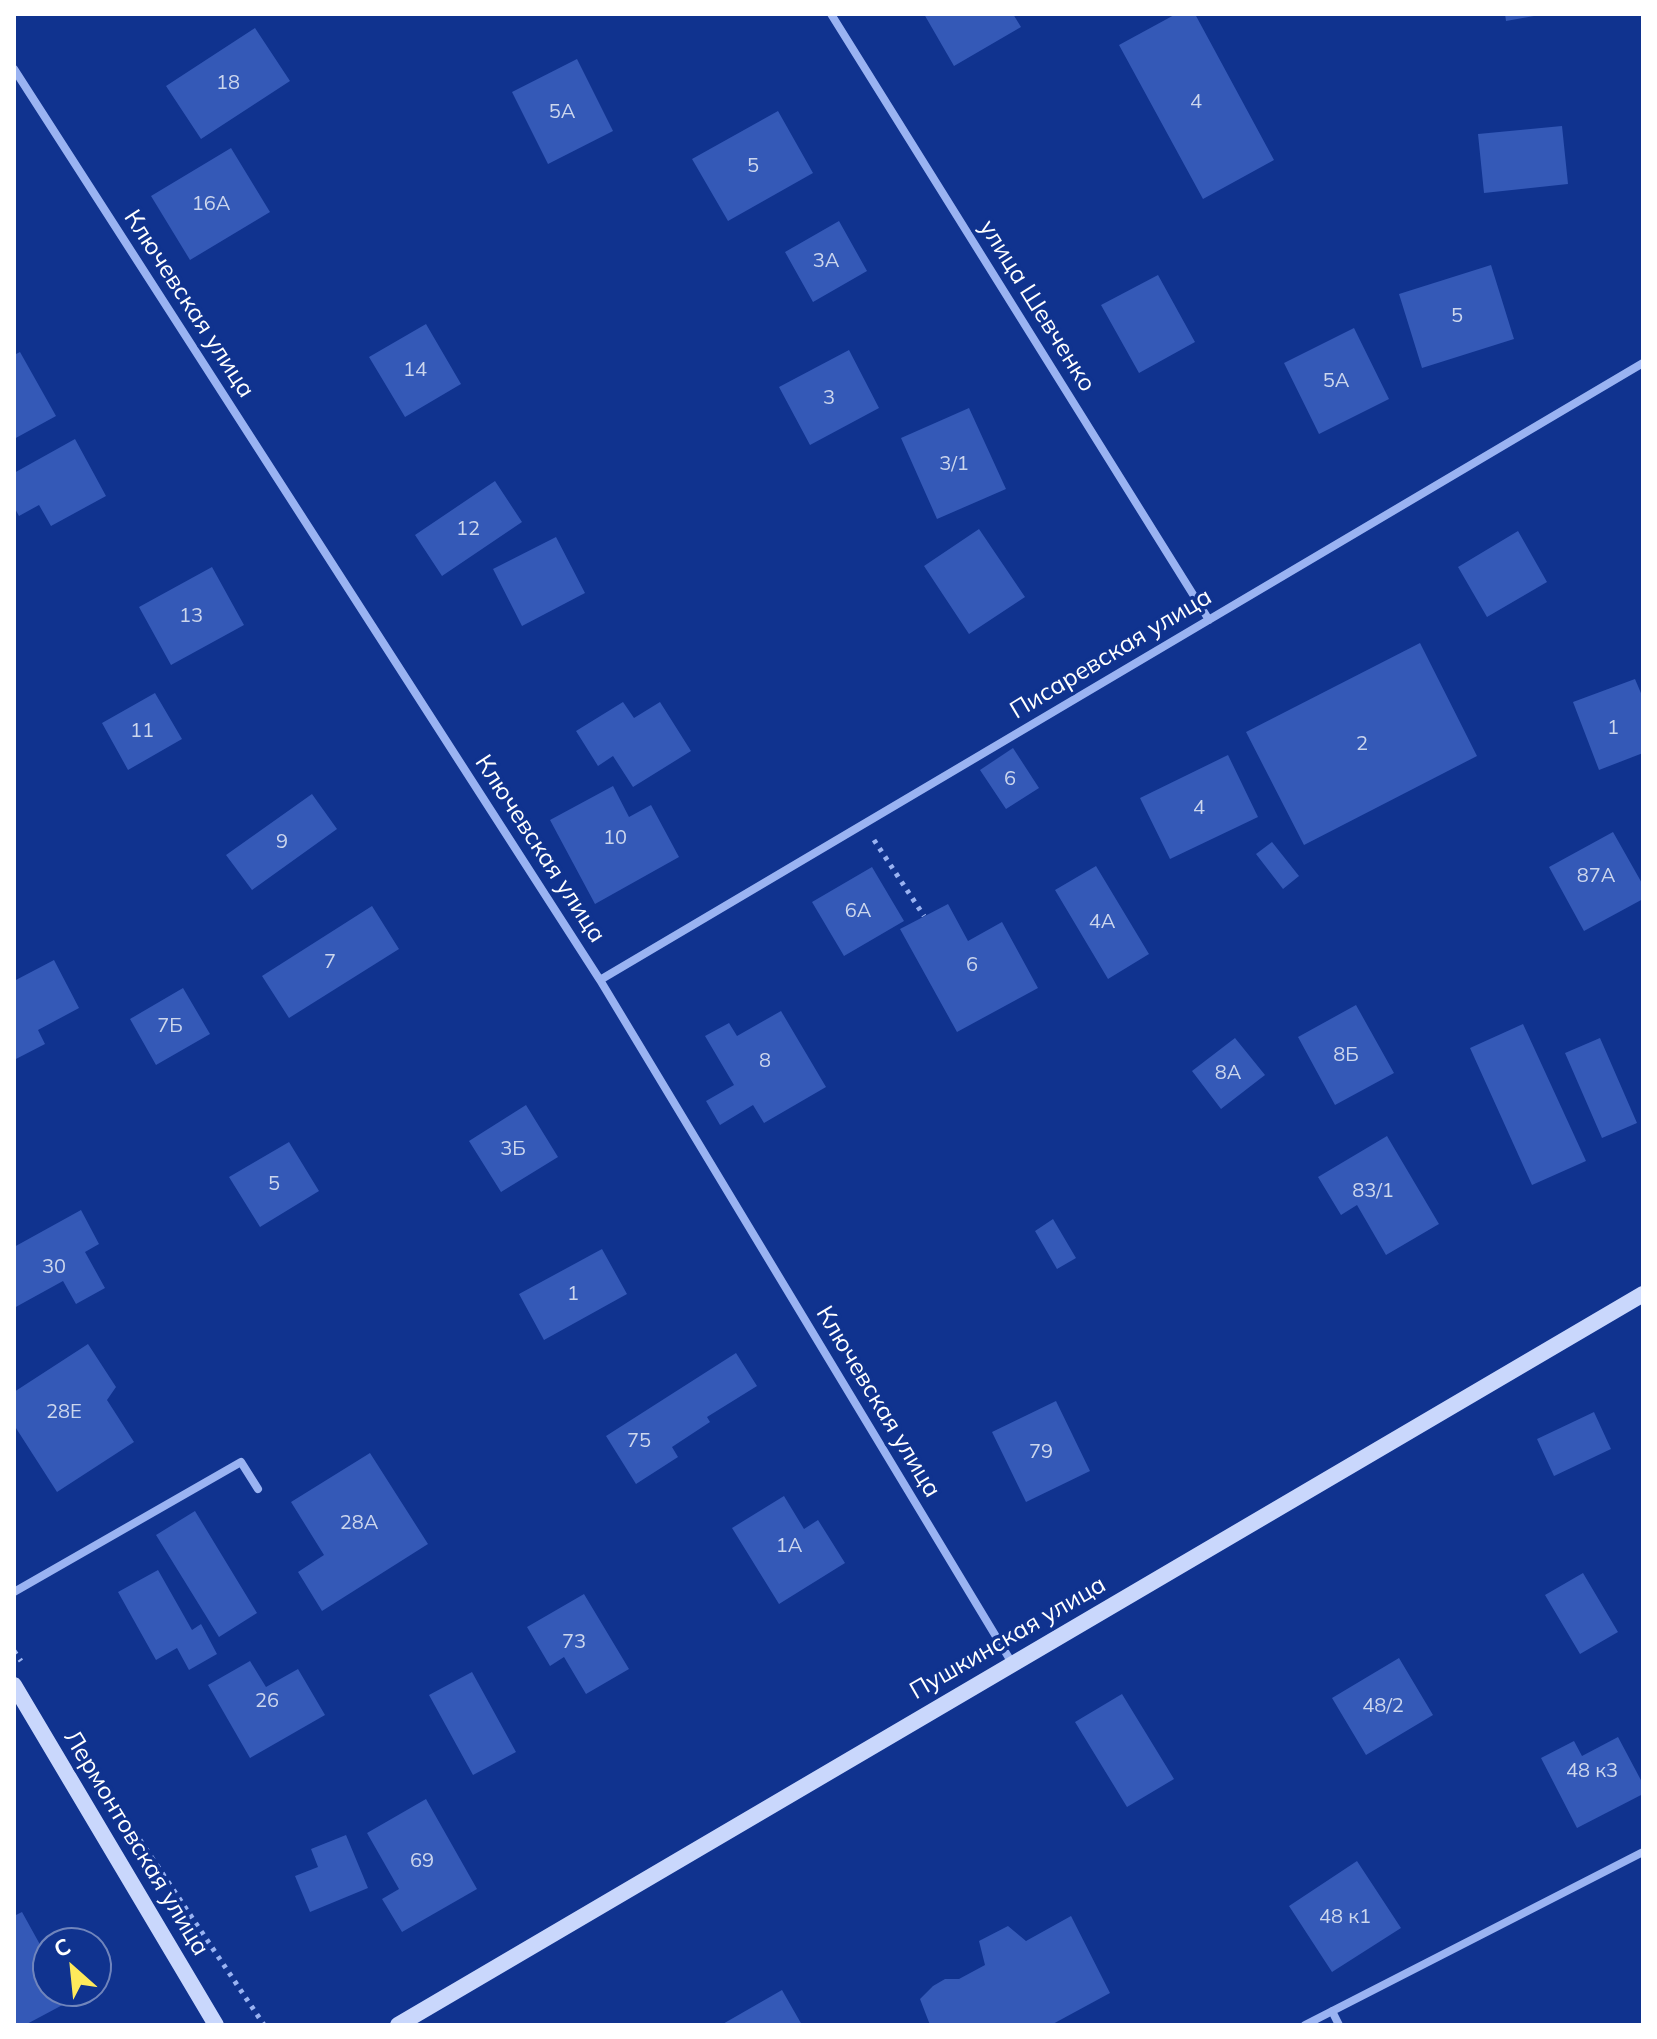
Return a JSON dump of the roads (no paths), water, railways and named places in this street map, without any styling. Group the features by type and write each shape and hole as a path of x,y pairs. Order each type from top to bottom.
{"street":[{"name":"улица Шевченко","path":"831,14 1209,620"},
{"name":"Ключевская улица","path":"14,69 600,980 1012,1663"},
{"name":"Писаревская улица","path":"600,980 1643,363"},
{"name":"Пушкинская улица","path":"398,2025 1643,1294"},
{"path":"14,1592 241,1462 258,1489"},
{"name":"Лермонтовская улица","path":"14,1685 216,2025"},
{"path":"1305,2025 1643,1852"},
{"path":"1332,2011 1339,2025"}]}
